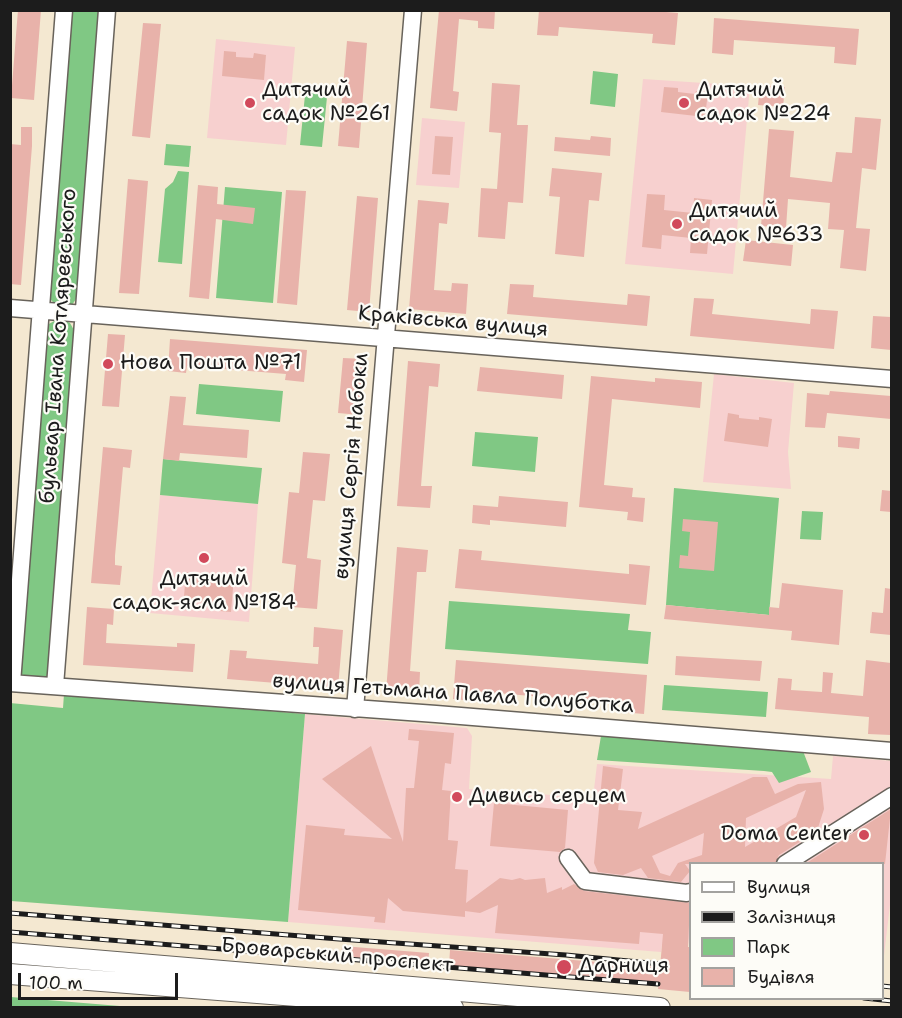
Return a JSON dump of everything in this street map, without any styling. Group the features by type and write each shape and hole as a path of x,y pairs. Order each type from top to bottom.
{"main road":[{"name":"Броварський проспект","path":"10,953 660,1008"},
{"name":"Броварський проспект","path":"10,974 453,1008"}],"street":[{"name":"бульвар Івана Котляревського","path":"11,683 64,10"},
{"name":"бульвар Івана Котляревського","path":"55,686 107,10"},
{"name":"вулиця Сергія Набоки","path":"355,709 413,10"},
{"name":"Краківська вулиця","path":"10,308 891,379"},
{"name":"вулиця Гетьмана Павла Полуботка","path":"11,683 891,751"},
{"path":"788,862 891,796"},
{"path":"568,858 585,881 689,892"}],"shaded area":[{"name":"Дитячий садок №261","path":"216,39 295,47 286,145 207,138"},
{"path":"643,79 750,86 733,274 625,264"},
{"path":"422,118 465,122 459,188 416,185"},
{"path":"714,374 794,383 788,452 791,489 703,482"},
{"name":"Дитячий садок-ясла №184","path":"160,495 258,504 249,622 150,613"},
{"path":"305,714 467,728 472,736 469,789 593,798 597,764 831,779 833,756 891,761 892,888 884,956 884,862 689,862 688,947 662,945 661,952 288,922"}],"green space":[{"path":"70,11 100,11 78,296 68,307 57,306 50,299"},
{"path":"593,71 618,74 615,107 590,104"},
{"path":"306,85 328,87 322,147 300,145"},
{"path":"166,144 191,146 189,167 164,165"},
{"path":"178,171 189,172 182,264 158,262 165,189 173,182"},
{"path":"225,187 282,192 273,303 216,298"},
{"path":"56,320 70,323 75,332 47,679 20,676 47,325"},
{"path":"199,384 283,391 280,422 196,414"},
{"path":"475,432 538,437 535,472 472,466"},
{"path":"163,459 262,468 258,504 160,495"},
{"path":"674,488 779,498 769,615 666,605"},
{"path":"802,511 823,512 821,540 800,539"},
{"path":"449,601 630,614 628,630 651,632 648,664 445,649"},
{"path":"664,685 768,692 766,717 662,710"},
{"path":"64,694 305,714 288,922 11,901 10,703 63,708"},
{"path":"605,734 803,751 811,772 779,783 772,772 597,760 601,736"},
{"path":"11,997 132,1007 11,1007"}],"building":[{"path":"18,10 41,10 34,100 11,98"},
{"path":"439,10 495,10 494,29 478,28 478,21 459,19 453,91 459,92 457,111 430,108"},
{"path":"539,10 642,10 678,13 675,45 652,43 653,34 559,27 558,36 537,35"},
{"path":"714,18 859,29 856,65 834,63 835,47 734,40 733,55 712,53"},
{"path":"143,23 161,24 150,138 132,136"},
{"path":"347,41 367,43 359,148 338,146"},
{"path":"224,51 236,52 236,57 253,58 254,53 266,55 264,80 222,76"},
{"path":"492,83 520,85 517,125 528,125 523,203 508,202 505,239 478,237 481,188 497,189 501,133 489,132"},
{"path":"760,85 785,87 783,107 758,105"},
{"name":"Дитячий садок №224","path":"664,87 678,88 678,92 695,94 696,91 708,92 705,117 661,112"},
{"path":"855,117 881,119 876,170 862,168 856,228 870,229 866,271 840,268 844,230 828,229 830,203 788,199 786,228 761,226 769,129 794,131 790,177 832,182 836,152 852,153"},
{"path":"21,127 32,127 32,146 21,285 10,284 10,144 21,145"},
{"path":"435,136 453,137 450,175 432,174"},
{"path":"591,136 611,138 610,156 554,151 555,137 590,140"},
{"path":"552,168 602,173 599,201 589,200 584,257 555,254 560,197 549,196"},
{"path":"128,179 148,181 139,294 119,293"},
{"path":"198,185 218,187 217,204 255,208 253,224 216,219 209,299 189,297"},
{"path":"286,190 306,191 297,305 277,303"},
{"name":"Дитячий садок №633","path":"647,194 665,195 664,210 693,213 694,198 712,200 707,254 690,253 691,238 662,235 661,249 642,247"},
{"path":"357,196 378,198 369,312 347,310"},
{"path":"418,200 449,203 447,224 439,223 434,290 451,291 452,283 468,284 466,314 409,309"},
{"path":"746,240 793,245 791,266 743,261"},
{"path":"510,284 534,285 533,297 627,305 628,294 650,296 647,326 507,314"},
{"path":"694,298 714,299 712,314 810,324 811,309 838,311 834,349 690,336"},
{"path":"873,316 891,317 891,350 871,348"},
{"path":"108,334 125,335 119,407 102,406"},
{"path":"170,339 307,350 304,382 285,380 286,374 187,366 186,373 168,371"},
{"path":"343,358 365,359 360,415 338,413"},
{"path":"408,361 440,364 438,387 429,386 421,486 432,486 430,508 397,506"},
{"path":"480,367 564,375 562,399 477,391"},
{"path":"591,376 655,382 655,378 702,382 700,408 612,399 604,485 633,488 632,497 645,498 643,522 627,520 628,512 579,507"},
{"path":"830,391 891,396 891,419 827,413 825,428 805,427 807,393 829,395"},
{"path":"170,396 186,397 183,425 249,430 247,458 180,453 179,461 163,459"},
{"path":"728,413 739,415 739,418 772,419 768,447 724,441"},
{"path":"838,436 860,438 859,449 838,447"},
{"path":"103,447 132,450 130,468 123,467 115,556 115,565 122,566 120,585 91,583"},
{"path":"303,452 330,454 325,501 313,500 307,558 321,560 317,609 292,607 296,565 282,563 289,492 299,493"},
{"path":"882,490 891,491 891,512 880,511"},
{"path":"499,496 568,502 566,527 490,520 490,525 472,523 473,505 498,507"},
{"path":"683,519 718,522 714,571 679,568 680,555 688,556 690,532 682,531"},
{"path":"397,547 428,550 426,572 417,572 410,671 420,672 419,694 386,692"},
{"path":"459,549 482,551 481,560 629,574 629,564 650,566 646,605 455,588"},
{"path":"186,572 198,573 197,578 223,579 224,575 234,576 231,612 220,611 221,604 195,602 195,610 183,609"},
{"path":"782,583 843,590 839,645 791,640 792,631 664,619 666,605 769,615 769,607 779,608"},
{"path":"885,588 891,589 891,635 870,633 872,612 883,613"},
{"path":"87,607 114,609 113,625 107,624 106,643 177,647 177,643 195,644 193,672 83,665"},
{"path":"314,627 343,630 338,688 227,679 230,650 247,651 246,658 318,664 319,647 313,647"},
{"path":"676,656 762,661 760,681 675,675"},
{"path":"456,660 647,675 644,714 621,712 622,703 474,691 473,701 453,699"},
{"path":"866,660 891,663 891,735 868,734 869,717 775,709 778,678 792,679 791,690 822,692 823,672 833,673 831,693 863,696"},
{"path":"409,729 454,733 451,764 445,763 442,790 451,791 448,840 458,841 455,869 468,870 466,903 500,878 525,880 545,878 547,893 562,887 562,890 574,884 584,891 689,903 689,992 658,989 659,982 449,966 450,950 660,967 663,934 640,932 639,944 495,933 498,905 480,913 465,911 465,917 403,911 388,898 385,923 374,922 375,917 298,910 306,825 345,829 344,835 392,839 322,779 371,746 403,842 406,788 414,788 419,741 408,740"},
{"path":"603,766 623,769 618,810 642,812 638,829 753,777 767,777 775,794 798,784 821,782 824,809 817,831 779,855 776,862 689,862 685,864 689,872 681,882 648,878 641,868 623,875 598,872 594,863","holes":["806,790 796,817 745,847 746,818","704,833 702,855 678,863 670,876 660,873 652,856"]},
{"path":"494,803 568,810 565,848 560,852 490,846"},
{"name":"Doma Center","path":"891,809 885,864 884,862 808,862"},
{"path":"342,946 429,953 428,964 341,957"}],"railway":[{"path":"10,913 660,964"},
{"path":"10,932 658,984"},
{"path":"884,986 892,987"},
{"path":"883,1000 892,1001"}],"place":[{"name":"Дитячий садок №261","path":"250,103"},
{"name":"Дитячий садок №224","path":"684,103"},
{"name":"Дитячий садок №633","path":"677,224"},
{"name":"Нова Пошта №71","path":"108,364"},
{"name":"Дитячий садок-ясла №184","path":"204,558"},
{"name":"Дивись серцем","path":"457,797"},
{"name":"Doma Center","path":"864,835"},
{"name":"Дарниця","path":"564,967"}]}
